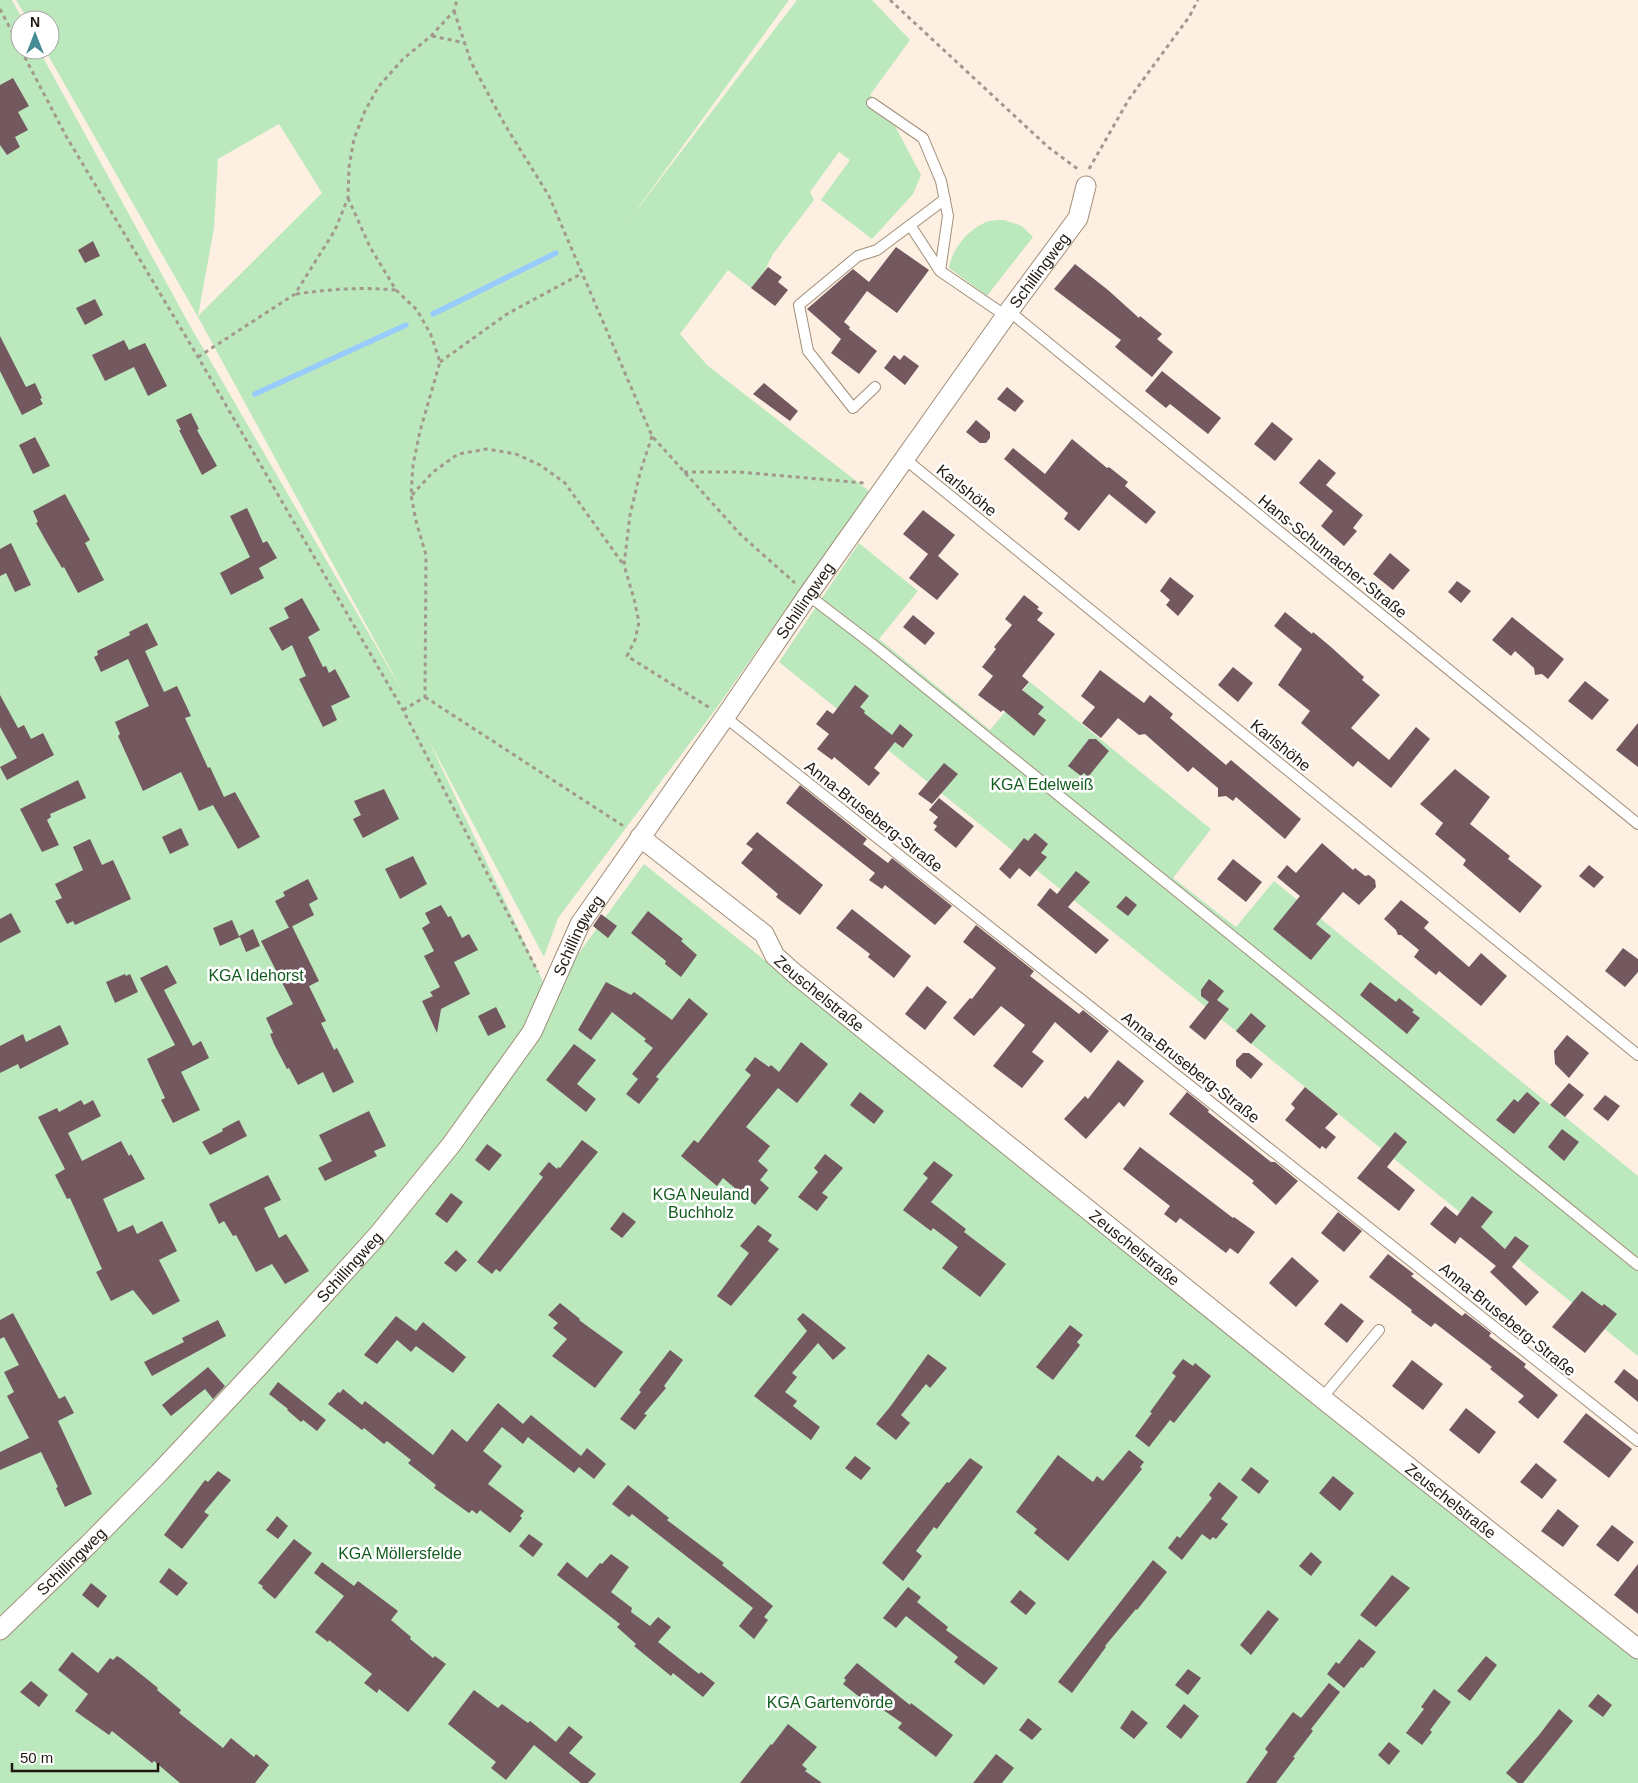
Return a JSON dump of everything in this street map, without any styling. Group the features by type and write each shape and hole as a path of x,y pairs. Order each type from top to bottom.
{"street":[{"name":"Schillingweg","path":"0,1630 160,1473 377,1236 451,1145 532,1032 580,924 808,595 1007,314 1078,218 1086,186"},
{"name":"Zeuschelstraße","path":"640,837 764,934 775,956 794,973 1322,1398 1638,1649"}],"lane":[{"path":"872,103 923,138 941,181 948,216 940,271"},
{"path":"875,387 853,408 808,351 799,305 858,256 877,250 945,199"},
{"path":"910,225 940,271"},
{"name":"Hans-Schumacher-Straße","path":"940,271 1007,314 1638,824"},
{"name":"Karlshöhe","path":"905,459 1638,1055"},
{"path":"808,595 896,663 1638,1265"},
{"name":"Anna-Bruseberg-Straße","path":"725,717 1638,1442"},
{"path":"1322,1398 1379,1330"}],"path":[{"path":"296,294 335,230 348,198 349,167 354,138 365,111 379,86 403,59 431,36 454,11 457,0"},
{"path":"890,0 1048,147 1086,174 1128,99 1189,17 1198,0"},
{"path":"0,9 10,28"},
{"path":"454,11 472,62 505,126 549,196 652,436 741,535 808,595"},
{"path":"431,36 465,44"},
{"path":"27,60 66,136 198,357 403,710 550,995"},
{"path":"348,198 370,247 396,290 417,310 431,335 440,362 418,439 413,465 411,495 426,555 425,697"},
{"path":"440,362 507,314 581,274"},
{"path":"198,357 296,294 331,288 396,290"},
{"path":"624,565 630,515 640,473 652,436"},
{"path":"411,495 434,472 458,454 487,449 516,454 540,465 565,483 624,565 634,599 638,622 635,640 627,656 725,717"},
{"path":"684,472 738,472 887,485"},
{"path":"403,710 425,697"},
{"path":"425,697 640,837"}],"green space":[{"path":"0,0 12,0 18,10 10,10 10,60 44,60 189,324 404,694 198,317 51,60 60,60 60,10 22,10 16,0 789,0 629,220 797,0 872,0 910,40 870,95 879,101 873,111 895,126 921,175 913,194 872,239 821,200 850,160 839,152 810,192 814,200 773,254 764,272 751,288 728,270 680,334 707,365 869,491 718,706 558,918 544,957 427,737 549,994 644,864 1638,1658 1638,1783 0,1783","holes":["279,124 322,193 198,316 214,228 218,159"]},
{"path":"1004,220 1022,226 1033,237 987,296 949,268 953,254 966,236 986,222"},
{"name":"KGA Edelweiß","path":"859,543 918,591 879,639 990,730 1030,682 1211,829 1173,878 1236,927 1274,881 1638,1176 1638,1356 779,662"}],"building":[{"path":"13,78 29,106 18,112 28,130 15,137 20,147 7,155 0,145 0,85"},
{"path":"93,241 100,256 85,263 78,250"},
{"path":"896,247 929,270 897,313 867,291 844,322 850,327 849,329 877,351 859,374 831,353 841,339 807,309 853,269 869,282"},
{"path":"1075,264 1139,318 1140,316 1162,334 1157,339 1173,352 1152,377 1115,347 1121,340 1054,289"},
{"path":"768,267 782,277 778,282 788,290 775,306 751,288"},
{"path":"95,299 103,315 85,325 76,308"},
{"path":"0,336 26,387 35,383 42,398 40,399 43,404 22,415 0,371"},
{"path":"124,340 129,350 145,343 167,386 148,396 134,367 105,381 92,355"},
{"path":"894,355 900,360 904,355 919,366 905,385 884,368"},
{"path":"1162,371 1221,418 1208,434 1170,404 1166,408 1145,391"},
{"path":"764,383 798,411 790,421 753,394"},
{"path":"1007,387 1024,401 1015,412 997,399"},
{"path":"191,413 199,429 197,430 217,466 202,475 179,430 181,430 176,420"},
{"path":"976,420 990,432 990,438 986,443 980,443 966,432"},
{"path":"1272,422 1293,439 1275,461 1254,444"},
{"path":"35,437 50,466 33,474 19,445"},
{"path":"1072,439 1107,468 1109,467 1128,482 1125,486 1156,512 1146,524 1109,494 1079,531 1064,519 1068,513 1004,459 1013,448 1045,474"},
{"path":"1319,459 1336,473 1326,485 1363,515 1353,528 1357,531 1344,546 1321,526 1333,511 1299,483"},
{"path":"65,494 90,540 85,543 104,580 78,593 36,523 38,522 33,511"},
{"path":"247,508 263,543 267,541 277,558 259,568 264,578 231,595 220,573 250,557 230,516"},
{"path":"923,510 955,535 938,556 959,574 937,600 909,578 928,554 903,534"},
{"path":"11,543 31,585 15,592 6,573 0,576 0,549"},
{"path":"1390,553 1410,570 1393,590 1373,574"},
{"path":"1170,577 1194,596 1178,616 1166,605 1170,600 1160,591"},
{"path":"1457,581 1471,591 1461,603 1448,592"},
{"path":"1024,595 1039,607 1037,609 1043,613 1037,620 1055,634 1022,676 1029,682 1022,690 1044,707 1038,714 1046,720 1034,736 1003,710 1001,712 978,695 993,676 982,667 996,649 994,647 1012,625 1005,619"},
{"path":"302,598 320,630 308,637 323,667 326,666 329,673 335,669 350,697 331,706 337,720 323,727 299,679 306,676 292,645 282,651 269,628 289,618 284,608"},
{"path":"1285,612 1331,647 1364,677 1362,680 1380,695 1351,728 1389,760 1416,727 1430,739 1391,788 1358,761 1353,767 1301,723 1310,711 1278,685 1302,649 1274,626"},
{"path":"913,615 935,633 925,645 903,627"},
{"path":"1512,617 1564,659 1548,679 1542,674 1535,675 1534,668 1515,651 1511,656 1492,640"},
{"path":"147,623 158,645 145,651 164,692 177,686 191,716 185,718 208,768 210,767 224,797 235,792 260,837 238,849 213,805 199,811 181,772 143,791 118,736 120,734 115,722 149,706 128,659 101,672 94,657 98,655 97,651 130,635 129,632"},
{"path":"1233,667 1253,683 1238,702 1218,685"},
{"path":"1100,670 1144,703 1150,695 1173,714 1170,718 1226,765 1231,760 1301,819 1285,839 1236,797 1233,801 1226,796 1218,797 1218,788 1193,767 1188,772 1145,734 1139,735 1118,718 1101,738 1082,723 1095,707 1081,696"},
{"path":"1585,681 1609,700 1592,720 1568,701"},
{"path":"855,685 869,696 860,707 865,711 864,713 892,735 900,724 913,735 903,748 895,742 874,768 880,773 869,786 834,757 832,760 817,749 829,734 816,724 827,710 833,714"},
{"path":"0,695 18,728 24,725 31,739 43,733 54,755 7,780 0,767 17,758 0,727"},
{"path":"1638,723 1638,767 1616,750"},
{"path":"1089,739 1096,739 1109,751 1088,777 1084,773 1081,776 1068,766"},
{"path":"944,763 958,774 932,804 918,794"},
{"path":"1455,769 1490,797 1470,824 1510,856 1508,859 1542,886 1520,913 1463,865 1466,860 1435,834 1443,823 1420,804"},
{"path":"78,780 86,798 50,814 51,817 47,820 59,845 42,852 20,809"},
{"path":"800,785 867,839 863,844 888,863 892,858 952,906 935,925 885,885 882,889 869,880 875,873 786,803"},
{"path":"384,789 399,819 363,838 353,819 361,815 354,801"},
{"path":"939,798 974,826 956,848 934,830 937,826 933,823 938,817 929,810"},
{"path":"181,828 189,845 170,854 162,837"},
{"path":"757,832 823,885 800,915 776,897 778,894 741,863 753,849 746,844"},
{"path":"1035,833 1048,844 1041,853 1047,857 1030,877 1019,868 1010,879 999,869 1024,838 1028,841"},
{"path":"90,839 102,865 113,860 131,899 75,925 73,921 67,924 55,901 62,898 55,884 83,870 73,847"},
{"path":"1322,843 1353,870 1355,868 1365,876 1369,875 1375,880 1376,887 1359,905 1343,892 1316,924 1331,936 1311,960 1273,929 1300,896 1277,877 1287,865 1296,873"},
{"path":"413,856 427,884 400,899 385,869"},
{"path":"1233,859 1262,882 1246,902 1217,879"},
{"path":"1589,865 1604,877 1594,888 1579,876"},
{"path":"1076,871 1090,882 1068,907 1109,940 1096,954 1037,905 1050,888 1057,894"},
{"path":"308,879 318,899 309,904 314,915 289,928 275,901 285,896 283,892"},
{"path":"1126,896 1137,905 1128,916 1116,907"},
{"path":"1401,900 1429,922 1424,928 1469,967 1481,953 1507,976 1481,1006 1439,971 1436,975 1414,957 1419,950 1401,935 1398,935 1396,930 1384,919"},
{"path":"441,905 448,917 451,916 462,938 469,934 478,950 454,962 470,994 441,1009 437,1033 422,1001 433,996 430,992 440,987 424,956 434,951 422,928 430,923 425,913"},
{"path":"852,909 911,956 894,978 868,957 870,954 836,928"},
{"path":"648,911 683,939 681,941 697,955 681,977 665,964 666,961 631,933"},
{"path":"11,913 21,932 0,943 0,919"},
{"path":"601,914 617,926 608,938 593,926"},
{"path":"232,920 239,936 253,929 260,946 246,952 240,937 220,946 213,928"},
{"path":"976,925 1034,971 1030,976 1079,1014 1083,1010 1109,1031 1091,1053 1055,1022 1032,1052 1044,1061 1022,1088 993,1066 1025,1025 1001,1006 974,1036 953,1018 970,998 972,999 996,968 963,942"},
{"path":"292,926 319,981 309,986 326,1021 321,1023 334,1050 337,1048 354,1082 333,1093 323,1072 298,1085 274,1044 270,1034 273,1033 266,1018 293,1004 261,941"},
{"path":"1623,948 1638,959 1638,972 1625,987 1605,971"},
{"path":"167,965 177,983 164,990 193,1046 201,1041 209,1058 181,1072 200,1110 173,1123 161,1100 165,1098 147,1059 175,1045 140,978"},
{"path":"125,974 126,976 130,974 138,992 115,1003 106,982"},
{"path":"1209,979 1224,991 1217,1000 1229,1009 1205,1040 1189,1027 1209,1002 1201,996 1201,990"},
{"path":"606,982 631,995 634,992 672,1020 689,998 708,1014 656,1077 659,1079 639,1104 626,1094 638,1079 632,1074 653,1048 644,1041 646,1039 612,1012 591,1040 578,1030"},
{"path":"1370,982 1396,1002 1399,998 1414,1010 1412,1012 1420,1018 1407,1034 1360,995"},
{"path":"927,986 947,1002 925,1030 905,1014"},
{"path":"496,1007 506,1027 488,1036 478,1016"},
{"path":"1251,1013 1266,1026 1251,1044 1236,1031"},
{"path":"60,1025 69,1044 20,1069 18,1064 0,1073 0,1046 23,1034 26,1042"},
{"path":"1567,1035 1589,1053 1569,1078 1555,1064 1554,1051"},
{"path":"801,1042 828,1064 797,1103 778,1088 746,1127 770,1146 758,1161 768,1170 760,1180 769,1188 755,1205 723,1178 717,1186 681,1156 694,1140 698,1143 751,1075 745,1070 755,1057 769,1067 771,1065 779,1072"},
{"path":"574,1044 596,1060 577,1084 596,1099 586,1112 546,1080"},
{"path":"1243,1053 1249,1053 1263,1064 1251,1079 1236,1066 1236,1060"},
{"path":"1118,1060 1144,1081 1124,1107 1119,1102 1086,1139 1064,1119 1085,1096 1088,1099"},
{"path":"1569,1083 1584,1095 1565,1117 1550,1105"},
{"path":"1305,1087 1338,1114 1325,1128 1336,1137 1326,1149 1322,1146 1320,1149 1285,1120 1295,1108 1291,1104"},
{"path":"860,1092 884,1111 874,1124 850,1105"},
{"path":"1187,1092 1209,1110 1208,1112 1298,1181 1276,1205 1252,1183 1254,1181 1169,1114"},
{"path":"1527,1092 1540,1103 1514,1134 1496,1120 1514,1099 1518,1102"},
{"path":"1605,1095 1620,1106 1608,1121 1593,1109"},
{"path":"81,1100 84,1105 93,1100 101,1116 68,1133 82,1161 121,1141 129,1156 131,1154 145,1179 103,1199 118,1232 133,1225 137,1234 162,1221 177,1251 159,1260 180,1301 153,1315 133,1290 111,1301 96,1272 102,1269 70,1198 67,1199 55,1175 65,1169 38,1117 57,1108 59,1112"},
{"path":"369,1111 386,1146 374,1151 377,1156 325,1181 318,1168 332,1161 319,1135"},
{"path":"239,1120 247,1136 210,1155 202,1142"},
{"path":"1562,1129 1579,1142 1564,1161 1548,1147"},
{"path":"1395,1132 1407,1142 1387,1167 1415,1190 1399,1211 1357,1178"},
{"path":"582,1140 598,1152 500,1272 496,1269 492,1274 477,1262 543,1177 539,1174 549,1162 557,1169 558,1167 560,1168"},
{"path":"487,1144 502,1155 489,1171 475,1160"},
{"path":"1140,1147 1233,1218 1255,1232 1238,1254 1230,1248 1226,1253 1180,1218 1176,1223 1164,1214 1170,1206 1123,1169"},
{"path":"825,1154 843,1168 822,1193 828,1197 817,1211 798,1197 818,1172 814,1168"},
{"path":"934,1161 953,1175 931,1202 966,1229 964,1232 1006,1264 980,1297 942,1268 958,1247 933,1228 931,1231 903,1210 928,1178 923,1174"},
{"path":"268,1175 281,1200 264,1208 279,1238 286,1234 309,1271 285,1284 272,1264 256,1272 236,1235 233,1236 224,1221 219,1224 209,1204"},
{"path":"451,1193 463,1202 447,1223 435,1214"},
{"path":"1472,1196 1493,1212 1481,1227 1505,1249 1515,1236 1529,1246 1512,1267 1539,1292 1526,1306 1490,1272 1496,1266 1460,1237 1455,1244 1430,1224 1445,1206 1457,1216"},
{"path":"623,1212 636,1222 622,1238 610,1229"},
{"path":"1338,1212 1362,1231 1344,1252 1321,1233"},
{"path":"758,1225 772,1235 768,1241 779,1249 731,1306 717,1296 749,1253 740,1246"},
{"path":"456,1250 467,1260 456,1272 444,1263"},
{"path":"1388,1254 1414,1274 1411,1276 1462,1316 1465,1313 1491,1333 1489,1336 1526,1364 1524,1367 1558,1395 1538,1419 1518,1402 1524,1396 1490,1369 1492,1367 1435,1323 1431,1327 1369,1277"},
{"path":"1292,1257 1319,1281 1296,1307 1269,1283"},
{"path":"1582,1291 1602,1306 1604,1304 1617,1314 1585,1353 1552,1327"},
{"path":"560,1303 579,1320 623,1352 595,1388 552,1356 567,1339 553,1328 558,1323 548,1315"},
{"path":"1341,1303 1364,1321 1347,1343 1324,1324"},
{"path":"13,1313 59,1399 65,1396 74,1413 58,1421 92,1494 65,1507 56,1488 58,1487 41,1452 0,1470 0,1452 29,1438 7,1396 14,1392 4,1372 19,1365 4,1337 0,1339 0,1320"},
{"path":"803,1313 846,1348 833,1360 818,1343 792,1373 797,1377 785,1392 797,1401 793,1406 820,1427 811,1440 754,1396 807,1331 797,1319"},
{"path":"396,1316 416,1331 423,1322 466,1357 453,1373 416,1346 411,1352 397,1340 377,1364 364,1355"},
{"path":"218,1320 226,1336 152,1376 144,1362 184,1342 182,1338"},
{"path":"1070,1325 1083,1335 1077,1342 1080,1345 1053,1380 1036,1367"},
{"path":"670,1350 683,1360 664,1386 666,1388 644,1414 647,1415 635,1430 620,1419 641,1392 639,1390"},
{"path":"928,1354 947,1368 930,1388 926,1384 901,1415 910,1423 896,1440 876,1424"},
{"path":"1183,1359 1193,1366 1195,1363 1211,1376 1174,1423 1170,1420 1149,1447 1135,1436 1176,1376 1172,1373"},
{"path":"1412,1360 1443,1384 1423,1410 1392,1386"},
{"path":"208,1367 225,1386 213,1399 205,1389 171,1416 162,1405"},
{"path":"1624,1369 1638,1380 1638,1402 1614,1382"},
{"path":"278,1382 326,1420 317,1431 303,1420 301,1422 269,1394"},
{"path":"343,1389 362,1405 365,1401 433,1455 452,1429 467,1442 498,1403 523,1424 531,1415 581,1456 587,1448 606,1464 594,1479 579,1467 574,1473 528,1437 523,1444 502,1427 483,1451 502,1466 488,1484 524,1511 520,1516 522,1518 510,1533 480,1510 477,1514 472,1510 469,1513 434,1488 436,1485 408,1463 411,1460 387,1441 384,1444 328,1404"},
{"path":"1466,1408 1496,1432 1479,1454 1449,1430"},
{"path":"1586,1413 1632,1449 1609,1478 1563,1442"},
{"path":"1129,1450 1144,1462 1140,1467 1142,1469 1068,1561 1034,1533 1037,1529 1016,1512 1058,1455 1093,1482 1097,1476 1103,1481"},
{"path":"855,1456 871,1468 861,1480 845,1468"},
{"path":"970,1458 983,1467 937,1529 934,1527 916,1551 922,1556 903,1581 882,1563 947,1482 949,1483"},
{"path":"1536,1463 1557,1480 1542,1499 1520,1482"},
{"path":"1251,1467 1269,1481 1259,1494 1241,1480"},
{"path":"218,1471 231,1480 204,1512 209,1515 182,1549 164,1535 205,1480 208,1482"},
{"path":"1333,1476 1354,1493 1340,1511 1319,1493"},
{"path":"1219,1482 1238,1497 1221,1519 1228,1524 1216,1539 1213,1537 1210,1540 1202,1534 1182,1560 1168,1548 1177,1536 1180,1538 1212,1498 1209,1495"},
{"path":"628,1485 669,1518 667,1520 724,1563 722,1565 773,1606 764,1617 768,1620 754,1639 739,1626 753,1608 632,1514 629,1517 612,1504"},
{"path":"1558,1509 1579,1526 1563,1547 1541,1531"},
{"path":"277,1516 288,1526 278,1539 266,1530"},
{"path":"1612,1525 1634,1542 1618,1562 1596,1545"},
{"path":"529,1534 543,1544 533,1557 519,1546"},
{"path":"294,1539 312,1553 275,1599 258,1583"},
{"path":"1311,1552 1322,1562 1311,1576 1299,1566"},
{"path":"611,1554 629,1567 611,1592 632,1608 631,1612 650,1626 658,1617 671,1627 658,1642 699,1674 701,1672 715,1683 703,1697 673,1673 671,1676 634,1646 636,1644 617,1627 620,1624 557,1575 567,1562 587,1578"},
{"path":"1153,1560 1167,1572 1105,1646 1072,1693 1058,1682"},
{"path":"322,1562 354,1586 358,1581 398,1611 391,1620 433,1658 435,1656 446,1664 408,1712 379,1689 377,1693 364,1683 372,1674 329,1640 328,1642 315,1632 344,1596 314,1573"},
{"path":"1638,1564 1638,1614 1614,1595"},
{"path":"169,1568 188,1583 177,1596 159,1582"},
{"path":"1392,1575 1410,1588 1376,1627 1360,1615"},
{"path":"91,1583 107,1596 98,1608 82,1595"},
{"path":"908,1587 921,1597 917,1602 948,1627 946,1630 998,1668 984,1685 954,1662 958,1657 906,1616 896,1628 883,1618"},
{"path":"1020,1590 1036,1603 1026,1615 1010,1602"},
{"path":"1268,1610 1279,1619 1251,1655 1240,1645"},
{"path":"1359,1639 1376,1652 1344,1688 1327,1674 1336,1662 1339,1664"},
{"path":"72,1652 98,1673 110,1658 113,1660 117,1656 158,1688 157,1690 181,1710 179,1713 223,1748 231,1738 254,1757 256,1754 269,1765 255,1783 180,1783 154,1761 152,1763 112,1731 109,1735 75,1711 88,1694 58,1670"},
{"path":"1486,1656 1497,1665 1470,1701 1457,1691"},
{"path":"857,1663 910,1705 911,1703 953,1735 936,1757 898,1728 902,1723 879,1707 876,1710 843,1684 846,1680 844,1678"},
{"path":"1188,1669 1201,1678 1188,1695 1175,1685"},
{"path":"31,1681 48,1695 39,1707 20,1692"},
{"path":"1329,1683 1340,1692 1311,1729 1313,1731 1276,1783 1246,1783 1268,1752 1265,1749 1293,1712 1301,1718"},
{"path":"1434,1689 1451,1702 1430,1730 1432,1732 1422,1745 1406,1733 1424,1709 1421,1707"},
{"path":"474,1690 498,1708 502,1704 528,1723 530,1721 556,1742 569,1726 583,1737 569,1753 596,1774 588,1783 581,1783 534,1745 506,1780 491,1768 496,1762 448,1724"},
{"path":"1598,1694 1612,1705 1603,1717 1588,1706"},
{"path":"1184,1704 1199,1716 1181,1739 1166,1727"},
{"path":"1559,1709 1573,1721 1523,1783 1518,1783 1506,1773"},
{"path":"1132,1710 1148,1723 1134,1739 1120,1728"},
{"path":"1028,1718 1042,1729 1032,1740 1019,1730"},
{"path":"788,1724 817,1747 802,1765 807,1769 805,1771 822,1783 740,1783 772,1745"},
{"path":"1389,1742 1400,1751 1389,1765 1378,1755"},
{"path":"996,1754 1014,1768 1002,1783 973,1783"}],"waterway":[{"path":"433,314 556,253"},
{"path":"255,394 406,325"}],"park label":[{"name":"KGA Idehorst","path":"256,975"},
{"name":"KGA Neuland Buchholz","path":"701,1203"},
{"name":"KGA Möllersfelde","path":"400,1553"},
{"name":"KGA Gartenvörde","path":"830,1702"}]}
